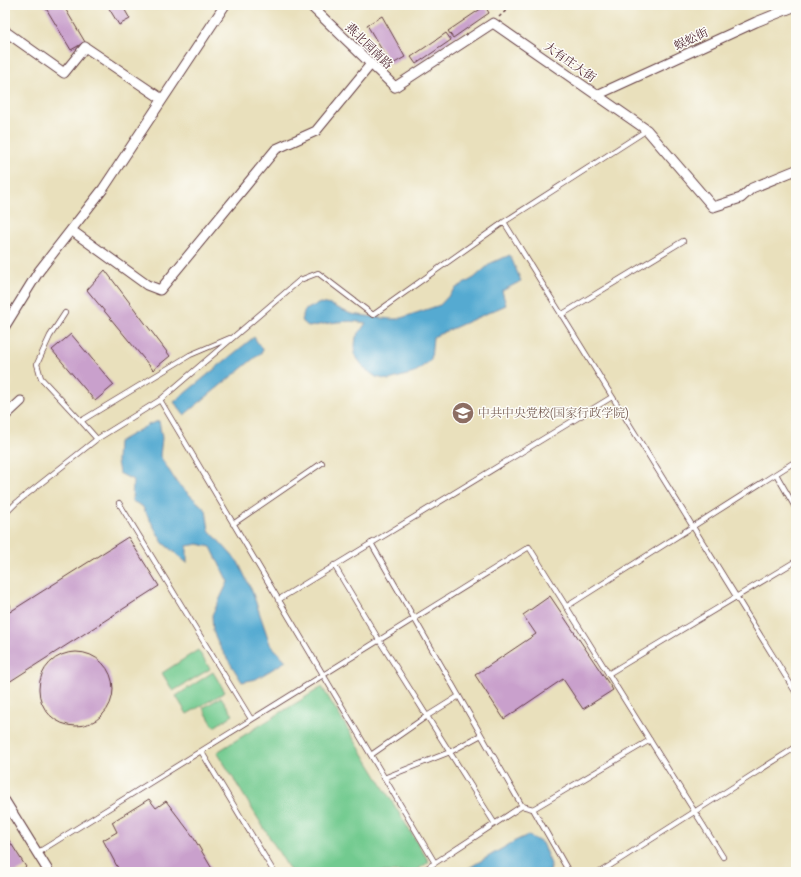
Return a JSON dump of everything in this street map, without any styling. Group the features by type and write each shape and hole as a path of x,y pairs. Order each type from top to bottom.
{"street":[{"path":"5,326 39,271 103,190 224,5"},
{"name":"燕北园南路","path":"310,5 395,87 493,23"},
{"name":"蜈蚣街","path":"597,95 756,22 796,6"},
{"name":"大有庄大街","path":"493,23 647,130 713,207 741,198 752,188 796,170"},
{"path":"5,30 64,73 85,47 162,99"},
{"path":"71,230 147,285 160,290 276,150 316,131 371,64"},
{"path":"5,416 21,400"},
{"path":"5,801 49,872"}],"lane":[{"path":"5,514 16,503 97,439 160,400 300,280 318,273 373,315 504,222 647,130"},
{"path":"504,222 796,693"},
{"path":"561,314 683,241"},
{"path":"64,313 50,336 37,364 41,378 97,439"},
{"path":"81,421 190,354 234,336"},
{"path":"278,600 612,397"},
{"path":"160,400 435,863"},
{"path":"233,524 322,462"},
{"path":"566,607 796,462"},
{"path":"776,474 796,509"},
{"path":"119,503 251,719"},
{"path":"371,543 522,806 533,809 569,872"},
{"path":"37,853 529,547 723,857"},
{"path":"608,674 796,560"},
{"path":"334,565 379,640 495,824"},
{"path":"5,601 8,606 5,608"},
{"path":"371,755 427,716 459,696"},
{"path":"384,778 450,752 481,734"},
{"path":"533,809 650,740"},
{"path":"600,872 796,747"},
{"path":"201,751 274,872"},
{"path":"421,872 522,806"}],"path":[{"path":"504,5 507,10"},
{"path":"493,23 512,5"}],"green space":[{"path":"198,650 210,669 173,691 162,673"},
{"path":"213,672 225,692 187,714 176,696"},
{"path":"322,687 429,862 414,872 291,872 217,752"},
{"path":"221,697 233,715 214,727 203,708"}],"water":[{"path":"510,255 521,281 502,291 506,305 433,337 431,360 414,373 389,380 376,377 365,369 354,354 356,337 366,323 345,321 309,327 301,320 305,310 320,303 331,305 351,314 398,319 440,305 456,288 474,278 491,263"},
{"path":"254,337 263,351 184,415 174,402"},
{"path":"159,421 162,438 160,456 177,483 206,510 209,530 238,562 252,591 270,644 286,661 256,679 242,682 220,647 213,631 212,615 228,582 211,547 198,544 187,546 187,563 163,543 142,506 132,501 133,480 119,473 117,461 118,442 150,424"},
{"path":"528,835 542,843 551,864 550,872 462,872 515,841"}],"building":[{"path":"44,5 63,5 85,42 71,50"},
{"path":"107,5 122,5 130,19 119,25"},
{"path":"485,6 489,13 453,38 448,31"},
{"path":"382,16 405,57 391,65 367,25"},
{"path":"446,33 451,40 416,64 411,57"},
{"path":"105,270 170,356 153,370 87,290"},
{"path":"71,334 114,385 95,401 52,350"},
{"path":"128,537 159,586 9,682 5,676 5,615"},
{"path":"550,596 613,690 583,709 563,679 504,719 475,675 536,634 523,615"},
{"path":"76,652 90,655 102,663 110,675 113,689 110,703 102,715 90,723 76,726 62,723 50,715 42,703 39,689 42,675 50,663 62,655"},
{"path":"149,799 156,808 166,801 192,835 214,872 120,872 103,840 117,832 112,822"},
{"path":"5,834 26,867 17,872 5,871"}],"place":[{"name":"中共中央党校(国家行政学院)","path":"463,413"}]}
